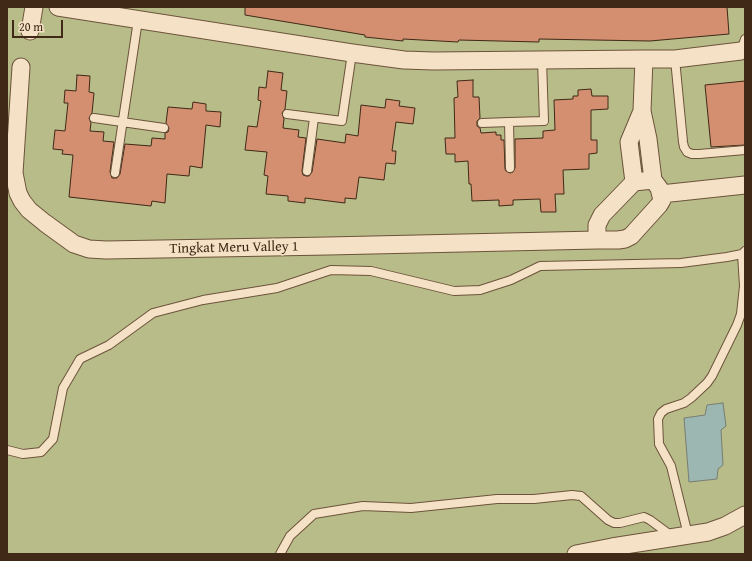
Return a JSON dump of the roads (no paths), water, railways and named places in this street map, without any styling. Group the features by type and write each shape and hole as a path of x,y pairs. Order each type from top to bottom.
{"street":[{"path":"30,30 34,7"},
{"path":"58,7 404,60 675,59 744,49"},
{"path":"644,59 642,111 657,187"},
{"name":"Tingkat Meru Valley 1","path":"21,68 14,173 18,193 29,210 45,223 74,244 89,249 312,247 618,240 631,236 660,205 662,200 657,187"},
{"path":"634,182 629,142 642,111"},
{"path":"597,240 598,220 634,182"},
{"path":"634,182 657,187 745,185"},
{"path":"576,554 708,532 725,526 745,515"}],"lane":[{"path":"115,173 138,20"},
{"path":"287,114 342,122 352,53"},
{"path":"675,59 683,142 687,152 699,154 745,150"},
{"path":"482,123 544,121 542,60"},
{"path":"94,118 164,128"},
{"path":"307,171 314,118"},
{"path":"509,122 510,168"},
{"path":"7,450 23,454 41,452 53,439 63,388 80,359 109,345 153,313 160,311 203,300 277,288 331,270 371,271 454,291 480,290 511,280 540,266 681,264 743,253 744,286 741,314 737,326 712,376 691,398 684,403 666,409 661,413 658,419 659,444 671,466 681,536"},
{"path":"280,554 290,536 314,514 363,506 411,508 497,499 534,499 572,495 581,496 608,520 614,523 644,517 681,536"}],"water":[{"path":"723,403 726,426 721,430 723,465 718,469 717,479 689,482 684,418 705,415 707,405"}]}
